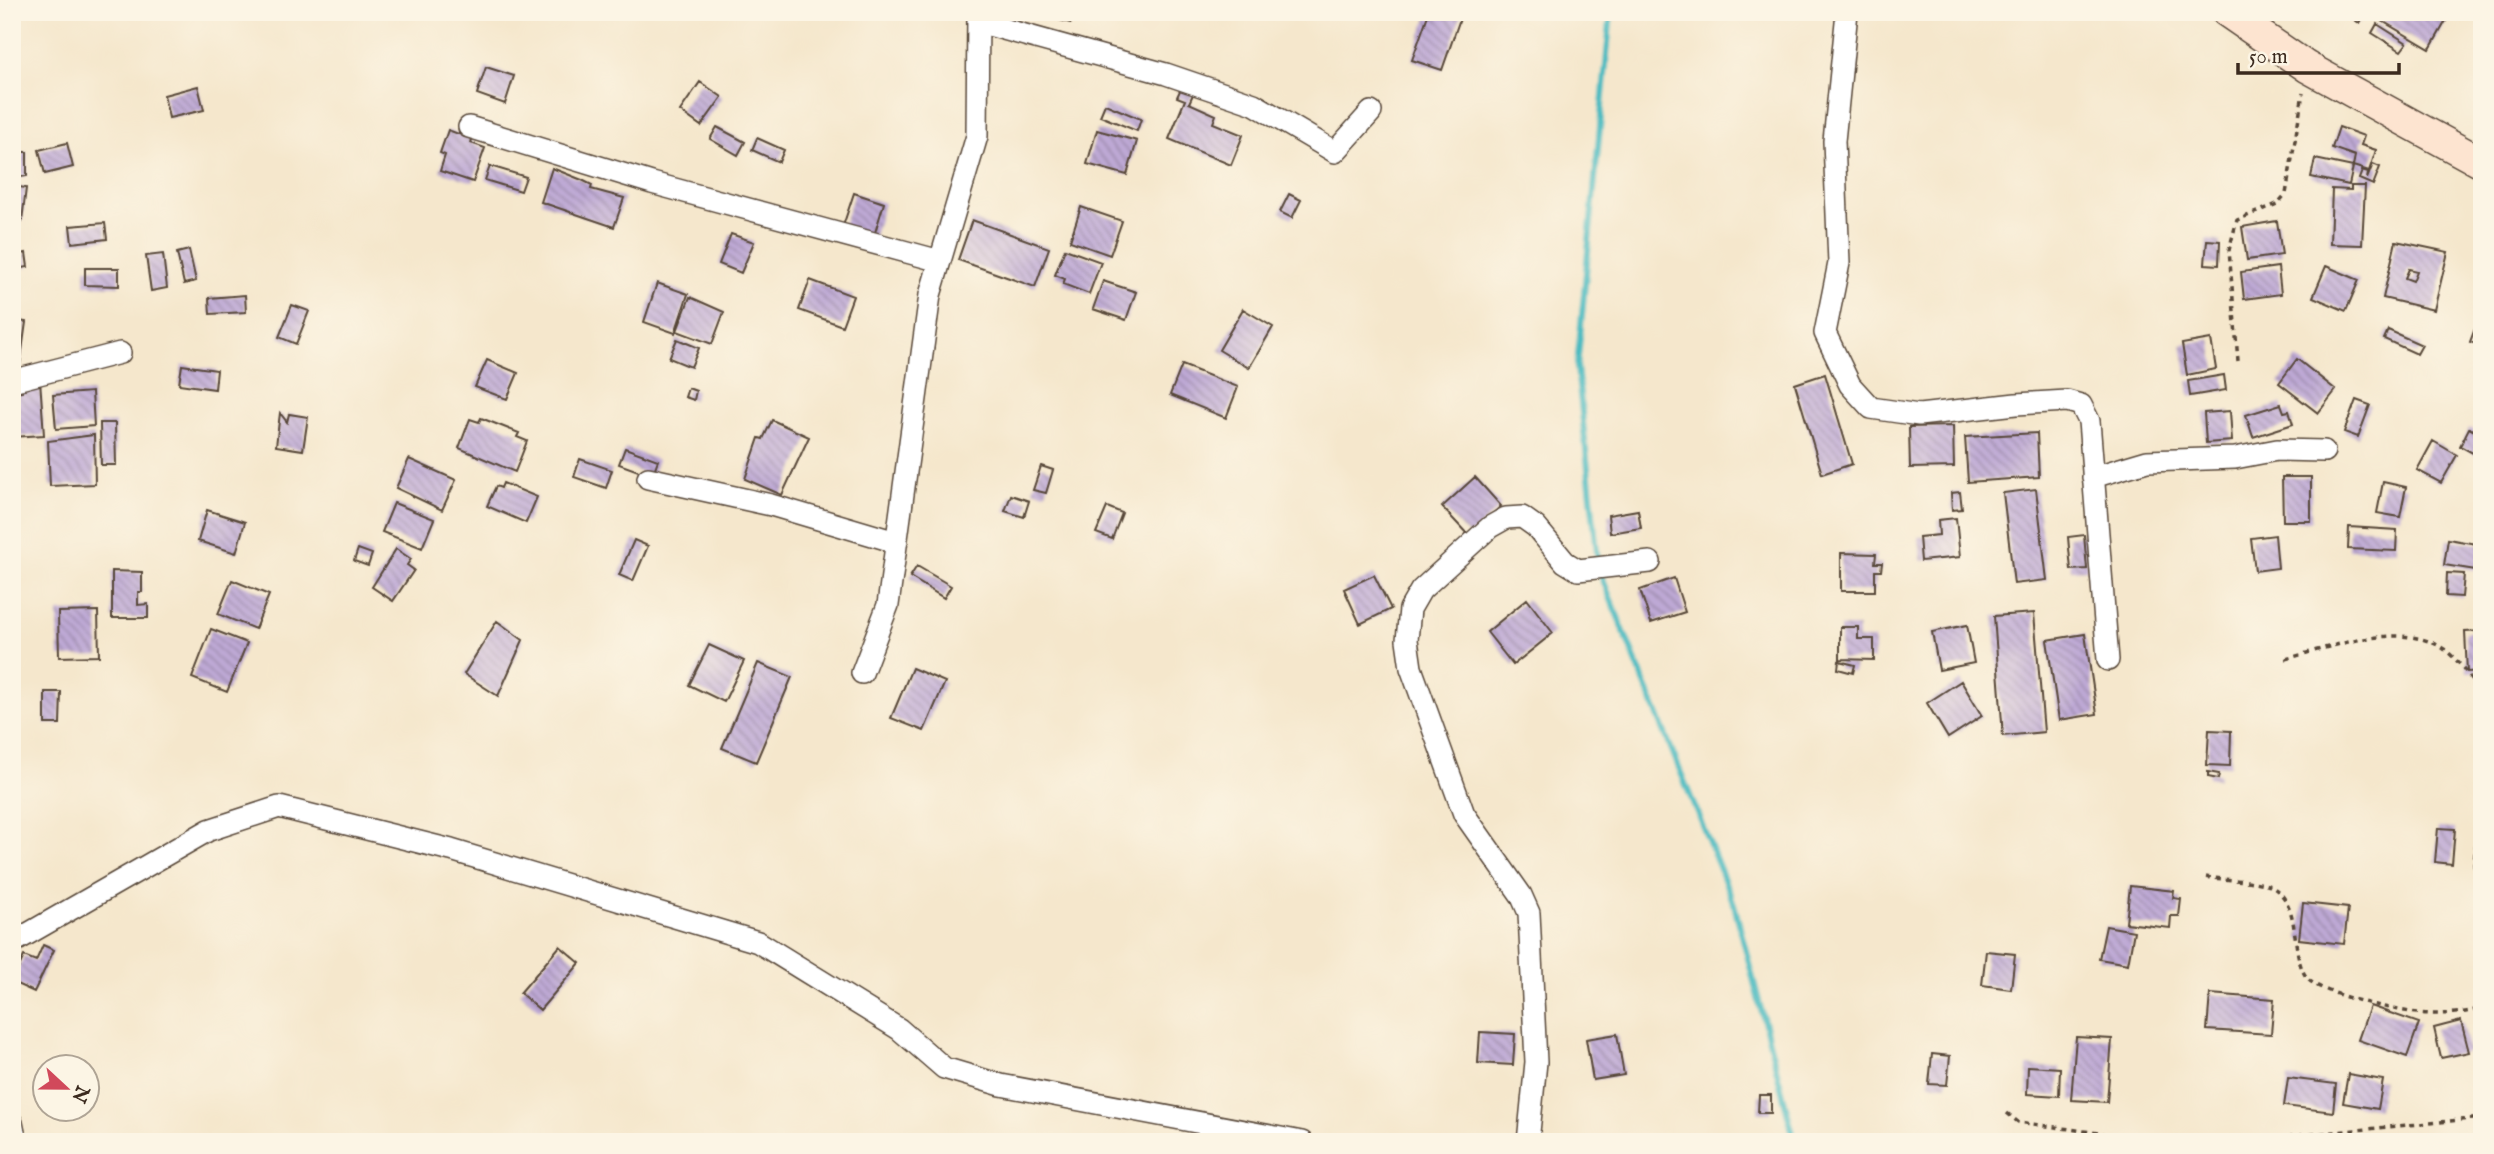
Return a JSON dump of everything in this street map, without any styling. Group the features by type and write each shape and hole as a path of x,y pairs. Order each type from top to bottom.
{"main road":[{"path":"2227,12 2306,66 2482,163"}],"street":[{"path":"1847,12 1834,141 1839,263 1825,333 1850,385 1871,408 1919,415 2016,404 2067,401 2081,405 2089,421 2108,660"},
{"path":"862,673 888,605 930,295 977,136 978,17 1166,74 1254,104 1335,152 1371,112"},
{"path":"469,127 652,183 940,261"},
{"path":"12,381 120,353"},
{"path":"2093,477 2147,461 2235,458 2277,450 2324,451"},
{"path":"648,478 771,505 896,542"},
{"path":"1528,1142 1536,1062 1529,913 1521,895 1464,814 1411,668 1407,640 1410,609 1421,590 1490,527 1506,517 1522,517 1536,527 1565,562 1578,570 1650,562"},
{"path":"12,943 209,830 279,807 451,850 758,942 899,1029 944,1068 1001,1085 1302,1142"},
{"path":"12,1123 16,1142"}],"path":[{"path":"2238,361 2229,250 2237,220 2277,204 2286,194 2306,66"},
{"path":"2286,659 2362,638 2416,638 2444,649 2482,695"},
{"path":"2482,773 2473,864 2482,936"},
{"path":"2206,877 2269,886 2283,899 2291,914 2299,958 2307,979 2321,988 2418,1013 2470,1012 2482,1008"},
{"path":"2007,1113 2018,1122 2165,1142"},
{"path":"2231,1142 2482,1118"}],"building":[{"path":"1028,12 1074,12 1071,23"},
{"path":"1429,12 1462,13 1442,70 1412,60"},
{"path":"2344,12 2365,12 2359,23"},
{"path":"2367,12 2451,12 2430,49"},
{"path":"2377,24 2407,43 2401,51 2372,33"},
{"path":"486,67 514,76 505,104 477,94"},
{"path":"700,82 722,97 701,126 680,111"},
{"path":"1183,84 1195,90 1189,103 1216,115 1213,123 1243,135 1231,165 1169,139 1185,100 1177,97"},
{"path":"198,86 204,110 169,118 164,95"},
{"path":"1105,104 1141,119 1137,131 1100,116"},
{"path":"717,127 745,142 738,155 710,139"},
{"path":"2339,127 2364,136 2361,145 2376,150 2369,171 2353,166 2355,156 2332,148"},
{"path":"448,130 472,139 471,143 485,148 473,182 440,171 445,155 440,153"},
{"path":"1097,130 1137,141 1127,175 1087,164"},
{"path":"757,138 784,150 779,162 752,150"},
{"path":"67,143 73,167 45,174 39,150"},
{"path":"12,152 27,152 27,176 20,177 20,169 12,169"},
{"path":"2315,159 2353,167 2349,185 2311,177"},
{"path":"2373,164 2380,167 2373,185 2359,179 2362,171 2368,173 2367,179"},
{"path":"490,166 526,177 521,191 485,180"},
{"path":"552,168 592,185 591,189 624,198 614,227 541,202"},
{"path":"12,186 26,188 22,221 12,220"},
{"path":"2351,186 2365,186 2362,245 2330,244 2332,189 2351,190"},
{"path":"854,193 884,203 873,239 842,229"},
{"path":"1289,194 1301,200 1292,218 1280,212"},
{"path":"1081,207 1122,221 1110,255 1070,241"},
{"path":"972,220 1049,248 1035,287 958,260"},
{"path":"2277,221 2282,255 2247,260 2242,227"},
{"path":"105,223 107,239 72,243 70,226"},
{"path":"731,234 754,242 741,273 719,264"},
{"path":"2207,240 2220,241 2219,265 2205,264"},
{"path":"2396,241 2448,252 2434,310 2383,298","holes":["2409,269 2417,271 2413,281 2405,278"]},
{"path":"1065,249 1101,262 1089,294 1063,284 1065,279 1055,275"},
{"path":"189,250 196,281 184,284 177,253"},
{"path":"26,253 28,267 12,270 12,256"},
{"path":"163,254 167,288 151,291 146,256"},
{"path":"2326,266 2359,280 2346,311 2313,297"},
{"path":"2278,267 2281,294 2244,299 2241,272"},
{"path":"85,268 119,268 119,286 85,285"},
{"path":"810,280 853,296 842,326 799,310"},
{"path":"1103,281 1136,292 1126,320 1093,309"},
{"path":"657,283 688,294 675,333 644,322"},
{"path":"245,295 246,312 210,314 209,298"},
{"path":"690,297 724,312 712,344 677,331"},
{"path":"292,305 309,311 296,344 279,337"},
{"path":"1243,309 1273,327 1249,368 1219,350"},
{"path":"2479,318 2482,319 2482,346 2470,342"},
{"path":"12,320 26,322 20,365 12,364"},
{"path":"2388,330 2422,345 2417,354 2384,339"},
{"path":"677,339 699,348 691,367 669,358"},
{"path":"2211,339 2216,369 2187,375 2182,344"},
{"path":"2297,359 2336,390 2318,413 2279,383"},
{"path":"487,360 518,373 507,399 475,387"},
{"path":"182,365 217,370 215,389 179,384"},
{"path":"1182,365 1238,387 1226,418 1170,395"},
{"path":"1825,374 1852,464 1822,474 1795,384"},
{"path":"2224,375 2226,390 2190,396 2188,381"},
{"path":"40,380 44,435 12,437 12,393 22,392 26,381"},
{"path":"688,388 696,391 694,400 685,397"},
{"path":"92,392 94,426 56,429 53,395"},
{"path":"2356,400 2370,405 2358,437 2344,432"},
{"path":"2281,404 2284,412 2289,411 2293,424 2253,437 2246,415"},
{"path":"2230,411 2232,441 2206,443 2204,413"},
{"path":"280,413 287,422 289,414 308,417 303,450 276,446"},
{"path":"481,418 519,433 517,437 527,441 515,472 459,448 470,419 479,422"},
{"path":"772,420 809,437 782,495 745,479 759,438 763,439"},
{"path":"100,423 115,423 116,465 101,465"},
{"path":"1953,426 1954,467 1910,468 1909,427"},
{"path":"2469,428 2482,435 2482,458 2460,446"},
{"path":"2037,433 2039,477 1968,482 1965,437"},
{"path":"94,435 95,484 50,486 48,441"},
{"path":"2433,441 2457,455 2441,483 2417,470"},
{"path":"625,448 658,460 652,476 619,464"},
{"path":"409,459 456,480 442,510 396,488"},
{"path":"580,459 612,470 606,488 574,477"},
{"path":"1041,466 1053,470 1046,493 1033,490"},
{"path":"1475,477 1501,506 1469,536 1442,507"},
{"path":"2282,477 2311,477 2311,521 2283,521"},
{"path":"2383,482 2406,487 2400,517 2377,513"},
{"path":"503,483 537,497 526,523 487,506 496,486 501,488"},
{"path":"2036,489 2047,580 2014,584 2003,493"},
{"path":"1960,492 1962,509 1952,510 1951,493"},
{"path":"1011,495 1029,501 1024,517 1005,511"},
{"path":"394,503 434,519 422,548 382,532"},
{"path":"1107,507 1122,513 1112,539 1096,533"},
{"path":"207,510 245,522 236,553 198,541"},
{"path":"1638,510 1641,528 1610,533 1608,515"},
{"path":"1956,518 1960,557 1921,561 1919,537 1939,535 1938,520"},
{"path":"2349,527 2397,530 2396,551 2348,549"},
{"path":"2084,535 2087,569 2071,570 2068,537"},
{"path":"2275,535 2278,568 2255,571 2251,538"},
{"path":"2448,539 2482,545 2482,571 2444,565"},
{"path":"634,540 648,546 633,581 619,575"},
{"path":"358,549 372,554 368,566 354,561"},
{"path":"396,549 411,559 407,565 414,570 393,601 372,587"},
{"path":"1841,553 1876,554 1875,563 1882,563 1881,571 1875,571 1875,591 1841,591"},
{"path":"917,566 951,586 944,598 910,577"},
{"path":"112,571 142,572 142,592 138,592 138,605 148,604 148,618 112,618"},
{"path":"2447,573 2464,574 2462,597 2446,596"},
{"path":"1374,575 1391,609 1360,624 1344,589"},
{"path":"1674,578 1685,612 1651,623 1640,590"},
{"path":"232,580 269,595 255,629 218,614"},
{"path":"1527,599 1553,633 1513,665 1487,632"},
{"path":"98,611 99,656 59,657 58,612"},
{"path":"2034,613 2044,732 2003,736 1994,616"},
{"path":"497,621 523,640 498,696 464,674"},
{"path":"1967,625 1974,663 1939,670 1932,632"},
{"path":"1840,627 1858,627 1858,639 1874,639 1874,660 1840,659"},
{"path":"211,629 247,643 227,692 192,678"},
{"path":"2482,631 2482,671 2467,672 2465,632"},
{"path":"2085,634 2097,714 2059,720 2047,640"},
{"path":"709,645 744,661 724,702 689,685"},
{"path":"1839,661 1855,665 1853,673 1838,669"},
{"path":"758,663 792,677 756,762 722,748"},
{"path":"912,668 945,682 924,731 891,718"},
{"path":"1961,681 1982,716 1948,738 1927,703"},
{"path":"45,692 61,692 60,724 45,724"},
{"path":"2209,730 2231,731 2230,766 2207,765"},
{"path":"2208,772 2219,774 2218,779 2208,777"},
{"path":"2438,828 2455,829 2452,864 2435,862"},
{"path":"2130,886 2174,891 2173,898 2181,899 2179,916 2171,916 2170,928 2126,923"},
{"path":"2303,903 2348,908 2344,944 2299,939"},
{"path":"2106,926 2134,931 2128,964 2099,959"},
{"path":"43,945 54,950 34,992 12,982 24,956 36,961"},
{"path":"560,946 580,963 540,1010 520,993"},
{"path":"1986,951 2015,954 2011,989 1982,985"},
{"path":"2210,994 2274,999 2271,1034 2207,1030"},
{"path":"2370,1006 2419,1023 2407,1057 2358,1040"},
{"path":"2461,1021 2469,1052 2441,1058 2434,1028"},
{"path":"1480,1032 1515,1034 1513,1065 1478,1063"},
{"path":"1617,1034 1624,1075 1593,1080 1586,1039"},
{"path":"2076,1037 2112,1039 2107,1102 2071,1100"},
{"path":"1932,1054 1950,1056 1947,1085 1929,1084"},
{"path":"2028,1066 2060,1068 2059,1096 2027,1094"},
{"path":"2348,1074 2383,1080 2378,1109 2343,1103"},
{"path":"2288,1078 2336,1084 2333,1112 2284,1106"},
{"path":"1759,1095 1771,1095 1771,1113 1758,1113"}],"waterway":[{"path":"1611,12 1577,367 1599,570 1734,904 1795,1142"}]}
